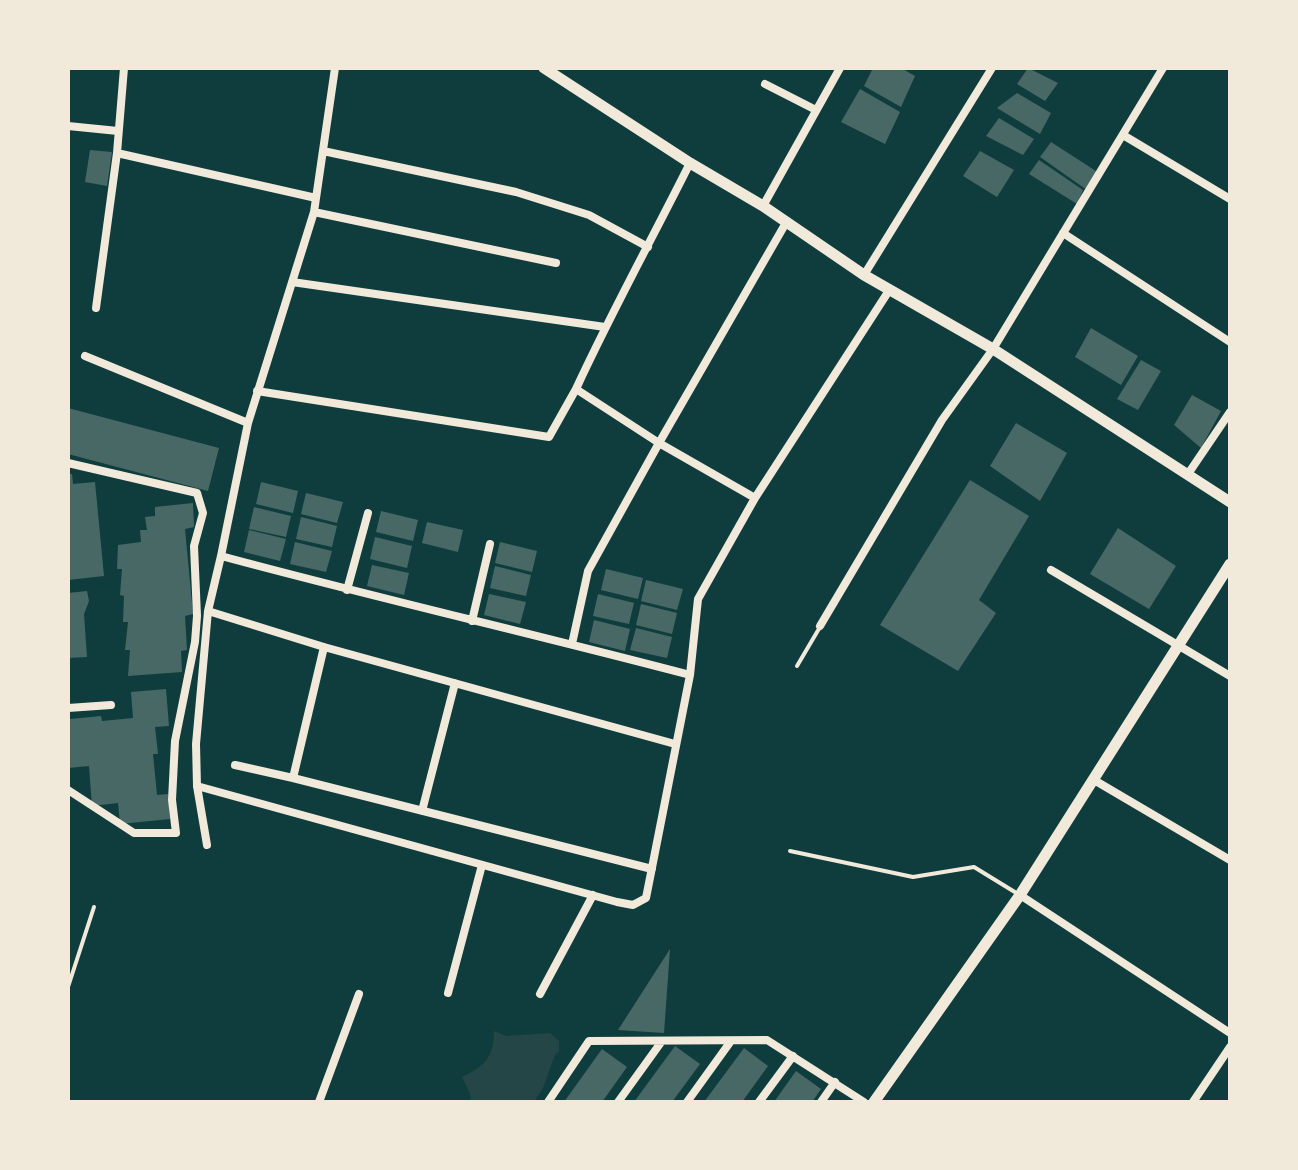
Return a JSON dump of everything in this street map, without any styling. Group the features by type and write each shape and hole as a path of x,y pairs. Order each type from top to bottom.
{"street":[{"path":"96,308 117,153 124,68"},
{"path":"207,845 197,786 196,744 208,611 248,423 314,212 335,68"},
{"path":"544,68 690,163 787,221 864,275 993,349 1230,502"},
{"path":"763,206 840,68"},
{"path":"864,275 992,68"},
{"path":"820,626 942,420 993,349 1163,68"},
{"path":"765,84 816,110"},
{"path":"68,126 118,131"},
{"path":"1123,135 1230,199"},
{"path":"323,151 516,192 589,215 648,247"},
{"path":"117,153 316,198"},
{"path":"257,391 549,437 690,163"},
{"path":"314,212 556,263"},
{"path":"572,644 588,571 787,221"},
{"path":"1063,233 1230,342"},
{"path":"292,282 605,327"},
{"path":"197,786 633,905 646,898 690,675 698,599 755,498 890,289"},
{"path":"85,356 248,423"},
{"path":"576,389 659,443 755,498"},
{"path":"1188,474 1230,412"},
{"path":"68,463 197,493 203,513 194,546 195,642 175,741 172,800 176,833 134,833 68,790"},
{"path":"347,590 368,513"},
{"path":"472,621 490,544"},
{"path":"221,556 690,675"},
{"path":"874,1102 1020,895 1230,564"},
{"path":"1051,570 1230,676"},
{"path":"208,611 324,647 675,744"},
{"path":"293,778 324,647"},
{"path":"422,811 455,683"},
{"path":"68,708 111,705"},
{"path":"235,765 652,869"},
{"path":"1094,780 1230,860"},
{"path":"448,993 482,865"},
{"path":"540,994 593,895"},
{"path":"1020,895 1230,1033"},
{"path":"319,1102 359,994"},
{"path":"548,1102 589,1041 767,1040 864,1102"},
{"path":"618,1102 662,1041"},
{"path":"687,1102 731,1041"},
{"path":"1193,1102 1230,1047"},
{"path":"759,1102 793,1056"},
{"path":"821,1102 835,1082"}],"lane":[{"path":"797,666 820,626"},
{"path":"790,851 913,877 974,867 1020,895"},
{"path":"68,987 94,907"}],"shaded area":[{"path":"494,1031 507,1036 550,1033 559,1041 559,1051 534,1102 471,1102 462,1077 487,1060"}],"building":[{"path":"873,68 901,68 915,76 901,107 864,86"},
{"path":"1028,68 1058,83 1045,101 1017,84"},
{"path":"860,89 900,112 885,144 841,122"},
{"path":"1017,93 1051,113 1040,134 997,108"},
{"path":"999,118 1034,139 1023,155 986,136"},
{"path":"1051,142 1099,173 1087,190 1040,157"},
{"path":"90,150 112,152 107,186 85,182"},
{"path":"980,151 1014,170 997,197 963,176"},
{"path":"1039,160 1083,190 1077,204 1029,174"},
{"path":"1091,328 1138,356 1121,385 1075,357"},
{"path":"1141,360 1161,371 1138,410 1117,399"},
{"path":"1192,395 1221,411 1201,448 1174,425"},
{"path":"68,408 219,448 208,491 68,454"},
{"path":"1016,423 1067,453 1040,501 990,466"},
{"path":"68,474 72,474 73,484 95,482 104,576 68,580"},
{"path":"970,480 1029,516 979,600 996,613 958,671 880,625"},
{"path":"261,482 298,491 293,513 256,504"},
{"path":"306,493 343,502 337,523 301,514"},
{"path":"193,503 194,527 185,529 193,614 185,616 187,650 181,651 182,672 128,676 130,650 125,650 128,622 123,622 124,596 120,595 122,569 117,569 118,545 141,542 140,530 147,530 145,517 155,516 155,507"},
{"path":"254,507 291,516 286,537 249,529"},
{"path":"381,511 418,520 413,541 376,532"},
{"path":"301,517 337,526 332,547 296,539"},
{"path":"427,522 463,530 458,552 422,543"},
{"path":"1118,528 1176,566 1149,609 1090,574"},
{"path":"249,530 286,539 280,561 244,552"},
{"path":"375,537 412,546 407,568 370,559"},
{"path":"295,542 332,551 326,572 290,564"},
{"path":"500,542 537,551 532,572 495,563"},
{"path":"372,565 409,573 404,595 367,586"},
{"path":"495,566 531,575 526,596 490,588"},
{"path":"606,569 643,578 638,599 601,590"},
{"path":"646,580 683,589 677,610 641,601"},
{"path":"87,591 89,601 84,614 87,657 68,658 68,593"},
{"path":"489,594 526,602 520,624 484,615"},
{"path":"598,594 634,603 629,624 593,616"},
{"path":"641,604 677,613 672,634 636,625"},
{"path":"594,620 630,629 625,651 589,642"},
{"path":"636,628 672,637 667,658 630,650"},
{"path":"166,689 169,726 155,727 158,754 153,754 157,795 168,794 170,819 120,824 118,803 92,806 89,766 68,768 68,724 70,719 101,716 102,721 133,718 131,692"},
{"path":"670,949 664,1033 618,1030"},
{"path":"675,1046 700,1064 672,1102 634,1102"},
{"path":"744,1048 768,1066 742,1102 704,1102"},
{"path":"602,1049 627,1067 602,1102 564,1102"},
{"path":"796,1071 821,1089 812,1102 774,1102"}]}
